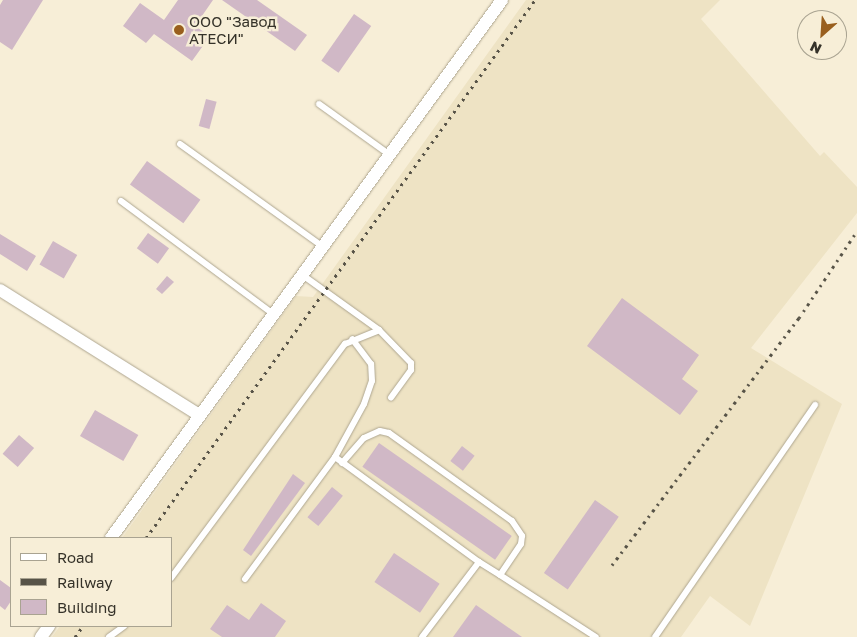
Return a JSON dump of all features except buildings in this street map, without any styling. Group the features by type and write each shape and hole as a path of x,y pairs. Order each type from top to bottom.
{"street":[{"path":"112,537 301,274 502,0"},
{"path":"0,290 199,415"}],"lane":[{"path":"319,104 390,155"},
{"path":"180,144 322,246"},
{"path":"120,201 273,314"},
{"path":"301,274 379,330 412,363 411,370 392,398"},
{"path":"172,577 345,344 352,338 379,330"},
{"path":"246,580 335,458 364,404 372,381 371,364 352,338"},
{"path":"655,637 815,404"},
{"path":"342,463 364,438 380,431 389,433 434,465 518,528 522,536 521,544 500,576"},
{"path":"335,458 479,562 596,637"},
{"path":"422,637 479,562"},
{"path":"110,637 123,627"}],"shaded area":[{"path":"526,0 720,0 701,19 820,156 824,152 857,187 857,213 751,348 842,404 750,626 710,596 681,637 52,637 59,627 172,627 172,537 123,537 296,296 313,297"}],"railway":[{"path":"147,537 535,0"},
{"path":"612,565 799,318 857,231"},
{"path":"75,637 82,627"}],"place":[{"name":"ООО \"Завод АТЕСИ\"","path":"179,30"}]}
